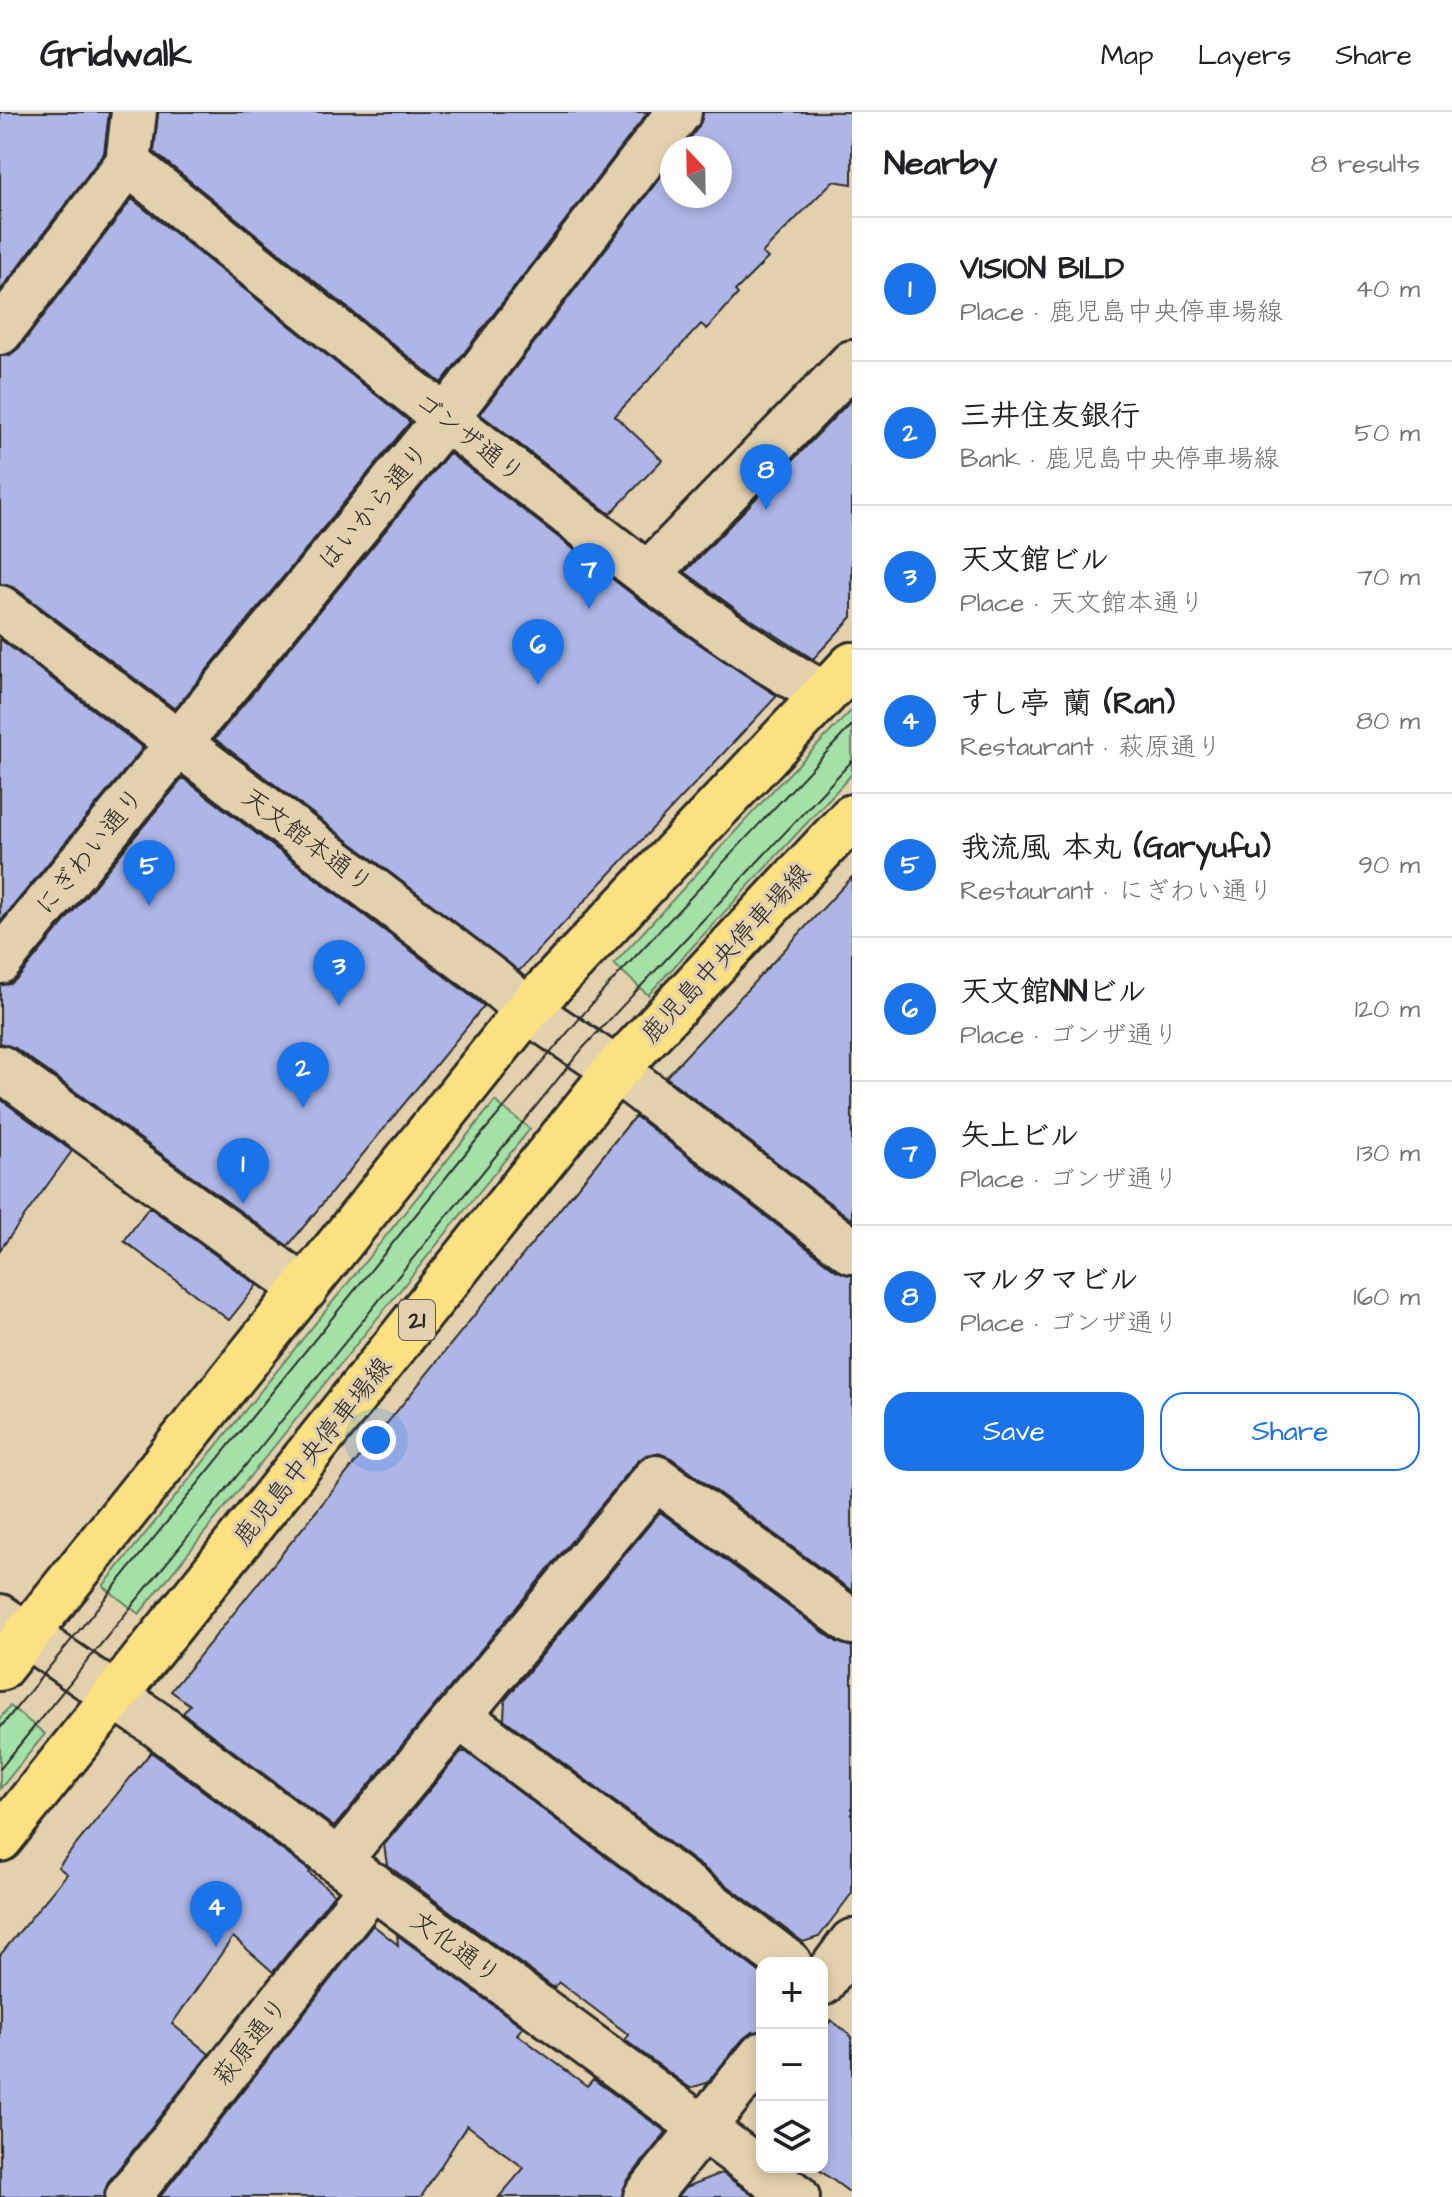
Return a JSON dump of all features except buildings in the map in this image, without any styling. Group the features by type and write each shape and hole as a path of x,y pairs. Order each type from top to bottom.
{"main road":[{"path":"9,1640 305,1289 527,1010 838,680"},
{"name":"鹿児島中央停車場線","path":"0,1839 616,1070 852,817"}],"street":[{"path":"0,332 128,163 134,112"},
{"name":"はいから通り","path":"178,741 445,419 679,112"},
{"name":"ゴンザ通り","path":"128,163 445,419 780,671 838,680"},
{"path":"648,574 852,363"},
{"name":"天文館本通り","path":"0,608 493,981 527,1010 616,1070 852,1251"},
{"name":"にぎわい通り","path":"0,961 178,741"},
{"path":"0,1068 305,1289"},
{"path":"338,1861 656,1478 852,1622"},
{"name":"文化通り","path":"9,1640 115,1696 797,2197"},
{"path":"460,1717 781,1957"},
{"name":"萩原通り","path":"128,2197 373,1885"},
{"path":"828,1975 852,1942"},
{"path":"646,2197 756,2062"}],"green space":[{"path":"852,710 852,774 648,995 614,964 775,788"},
{"path":"495,1101 530,1129 139,1614 103,1586"},
{"path":"10,1706 45,1734 0,1789 0,1718"}],"tram line":[{"path":"0,1728 469,1149 602,992 852,725"},
{"path":"0,1769 583,1048 852,761"}],"place":[{"name":"マルタマビル","path":"766,510"},
{"name":"矢上ビル","path":"589,609"},
{"name":"天文館NNビル","path":"538,685"},
{"name":"我流風 本丸 (Garyufu)","path":"149,906"},
{"name":"天文館ビル","path":"339,1006"},
{"name":"三井住友銀行","path":"303,1108"},
{"name":"VISION BILD","path":"243,1204"},
{"name":"すし亭 蘭 (Ran)","path":"216,1947"}]}
